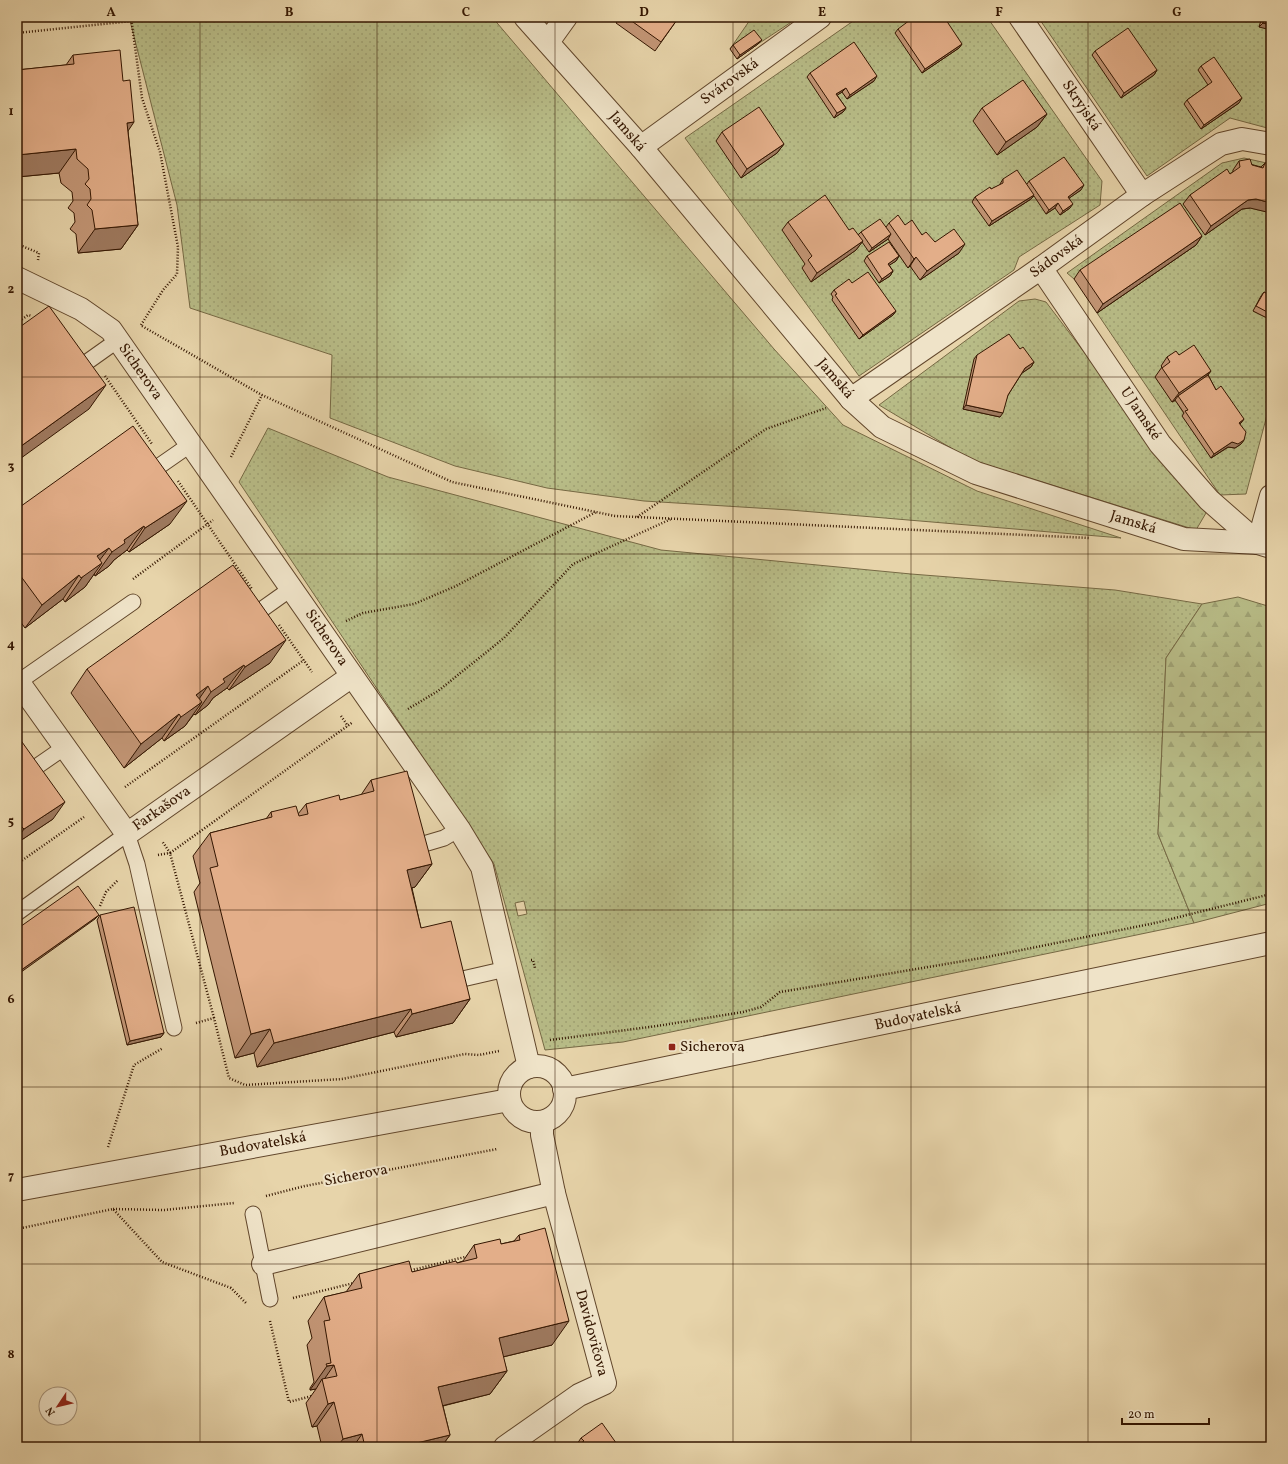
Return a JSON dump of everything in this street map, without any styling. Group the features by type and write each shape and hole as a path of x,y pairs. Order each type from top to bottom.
{"street":[{"name":"Jamská","path":"525,17 641,147 851,399 882,427 976,474 1184,539 1265,545"},
{"path":"548,42 566,17"},
{"name":"Svárovská","path":"641,147 820,17"},
{"name":"Skryjská","path":"1020,17 1142,195"},
{"name":"Sádovská","path":"851,399 1041,268 1142,195 1221,144 1242,139 1271,144"},
{"name":"U Jamské","path":"1041,268 1160,444 1209,500 1265,545"},
{"name":"Sicherova","path":"17,278 81,309 114,335 459,829 482,867 529,1067"},
{"path":"1265,545 1271,496"},
{"name":"Farkašova","path":"17,682 127,834 352,676"},
{"name":"Budovatelská","path":"564,1090 1271,943"},
{"path":"538,1066 548,1068 562,1080 564,1090 565,1098 562,1107 557,1114 542,1122 525,1120 518,1115 509,1100 510,1084 515,1076 529,1067 538,1066"},
{"name":"Budovatelská","path":"17,1190 509,1100"},
{"name":"Davidovičova","path":"505,1447 579,1396 605,1383 554,1192 542,1135 542,1122"},
{"path":"264,1264 554,1192"}],"lane":[{"path":"66,377 91,359 114,335"},
{"path":"139,480 191,444"},
{"path":"242,624 292,588"},
{"path":"17,682 133,602"},
{"path":"23,776 65,747"},
{"path":"406,850 444,838 459,829"},
{"path":"17,913 127,834 137,864 174,1028"},
{"path":"444,984 506,967"},
{"path":"253,1214 264,1264 269,1306"}],"path":[{"path":"114,335 141,325 163,290 177,274 178,247 175,222 160,152 142,98 131,17"},
{"path":"17,33 132,21"},
{"path":"17,323 28,315 35,317"},
{"path":"141,325 262,395 452,482 615,516 1057,538 1097,538"},
{"path":"91,359 266,606 348,726"},
{"path":"187,494 226,467 262,395"},
{"path":"637,517 766,429 851,399"},
{"path":"133,602 124,585 233,506"},
{"path":"17,864 303,660 326,638 363,613 414,604 456,586 596,512"},
{"path":"385,723 438,691 504,638 573,564 671,519"},
{"path":"359,718 170,853 229,1078 245,1085 342,1080 465,1054 479,1055 505,1050"},
{"path":"549,1033 550,1040 658,1026 761,1007 780,992 986,957 1155,923 1271,894"},
{"path":"506,967 533,960 536,974"},
{"path":"108,1148 134,1065 170,1044 174,1028 214,1018"},
{"name":"Sicherova","path":"260,1198 305,1186 407,1165 497,1149"},
{"path":"17,1229 113,1209 164,1210 237,1203"},
{"path":"113,1209 162,1262 231,1288 252,1309"},
{"path":"402,1272 471,1255"},
{"path":"286,1300 356,1283"},
{"path":"269,1306 289,1402 318,1395"}],"green space":[{"path":"129,17 492,17 774,349 843,425 977,491 1121,538 790,510 644,501 547,488 455,466 330,418 332,355 190,308 177,205"},
{"path":"752,17 775,17 776,19 784,17 786,19 789,17 799,17 758,44 751,34 730,49"},
{"path":"859,17 987,17 1102,181 1100,205 1019,257 1014,270 859,376 685,138","holes":["851,47 847,99 842,92 833,98","1000,188 1031,199 989,226","883,232 929,251 908,268 888,239 869,252"]},
{"path":"1038,17 1262,17 1271,30 1271,129 1230,118 1147,176"},
{"path":"1244,158 1271,164 1271,175 1233,170 1242,209 1250,208 1271,213 1271,302 1253,311 1271,320 1271,400 1246,494 1220,495 1097,313 1196,245 1173,212 1074,279 1067,273 1222,163","holes":["1164,370 1213,394 1241,423 1236,427 1235,448 1229,447 1211,458 1176,401 1172,402 1156,377"]},
{"path":"1035,299 1046,302 1206,513 1196,530 971,460 879,405 1019,301"},
{"path":"268,428 388,477 661,550 911,574 1115,590 1202,604 1166,658 1158,834 1194,923 623,1042 545,1050 494,864 239,482","holes":["524,901 527,914 518,916 515,903"]},
{"path":"1238,597 1271,607 1271,903 1194,923 1158,834 1166,658 1202,604"}],"building":[{"path":"626,17 679,17 661,42"},
{"path":"914,17 944,17 962,44 925,69 898,29"},
{"path":"1264,17 1271,17 1271,25 1263,23"},
{"path":"1128,28 1157,70 1124,93 1095,51"},
{"path":"754,30 762,40 740,55 733,45"},
{"path":"854,42 877,76 850,95 846,88 836,94 846,108 837,113 810,73"},
{"path":"120,50 123,81 130,80 134,122 127,123 138,225 95,229 92,210 87,205 91,199 90,189 85,184 89,179 88,169 77,159 76,149 17,155 17,70 74,64 73,55"},
{"path":"1214,57 1242,98 1204,125 1187,100 1212,82 1201,66"},
{"path":"1023,80 1047,114 1006,142 982,108"},
{"path":"759,107 784,144 747,169 722,132"},
{"path":"1064,157 1084,185 1068,197 1073,204 1063,211 1058,203 1049,210 1029,181"},
{"path":"1250,159 1252,165 1263,168 1265,163 1271,164 1271,203 1256,199 1248,200 1211,226 1190,195 1227,169 1230,174 1240,167 1239,161"},
{"path":"1017,170 1034,195 992,221 975,197 990,187 991,189 1003,183 1003,179"},
{"path":"825,195 849,230 853,228 863,241 817,273 808,260 812,256 788,222"},
{"path":"1180,203 1202,236 1103,304 1080,270"},
{"path":"898,215 905,225 912,220 922,235 926,232 935,242 954,229 965,244 927,271 916,257 914,259 889,223"},
{"path":"880,219 891,234 872,248 861,232"},
{"path":"889,242 899,256 888,264 893,271 882,279 867,256"},
{"path":"868,272 896,311 863,335 835,295 837,294 834,290 849,279 852,283"},
{"path":"1264,292 1271,296 1271,314 1256,306"},
{"path":"49,306 106,385 17,449 17,329"},
{"path":"1009,334 1020,349 1023,347 1034,362 1025,368 1008,395 1003,413 966,405 977,355"},
{"path":"1194,345 1211,371 1179,393 1162,368 1170,362 1167,357 1176,351 1179,355"},
{"path":"1208,375 1216,390 1221,386 1244,419 1239,423 1246,432 1244,440 1238,444 1232,442 1214,454 1185,411 1188,410 1178,396"},
{"path":"133,426 187,501 145,528 144,526 124,540 125,543 112,552 109,548 97,556 102,563 81,578 79,575 42,605 17,571 17,509"},
{"path":"233,565 286,640 245,667 244,665 223,679 225,682 211,692 208,686 196,695 202,702 181,717 179,714 141,744 87,669"},
{"path":"17,735 65,802 24,829 22,827 17,831"},
{"path":"407,771 432,864 407,870 421,928 451,921 470,999 412,1014 411,1009 274,1043 270,1029 251,1034 210,868 218,866 210,833 272,817 271,812 296,806 299,816 308,814 306,804 339,795 340,800 374,791 371,780"},
{"path":"78,886 99,915 17,973 17,929"},
{"path":"134,907 164,1033 130,1041 100,915"},
{"path":"545,1228 569,1321 499,1338 507,1371 438,1387 450,1435 400,1447 365,1447 362,1434 343,1439 334,1402 328,1404 322,1379 337,1376 334,1365 327,1366 326,1364 331,1363 324,1321 330,1320 324,1297 362,1288 359,1274 409,1261 412,1272 456,1261 457,1263 477,1258 474,1245 500,1239 501,1244 520,1240 519,1235"},
{"path":"602,1423 619,1447 575,1447 584,1441 581,1438"}],"place":[{"name":"Sicherova","path":"672,1047"}]}
